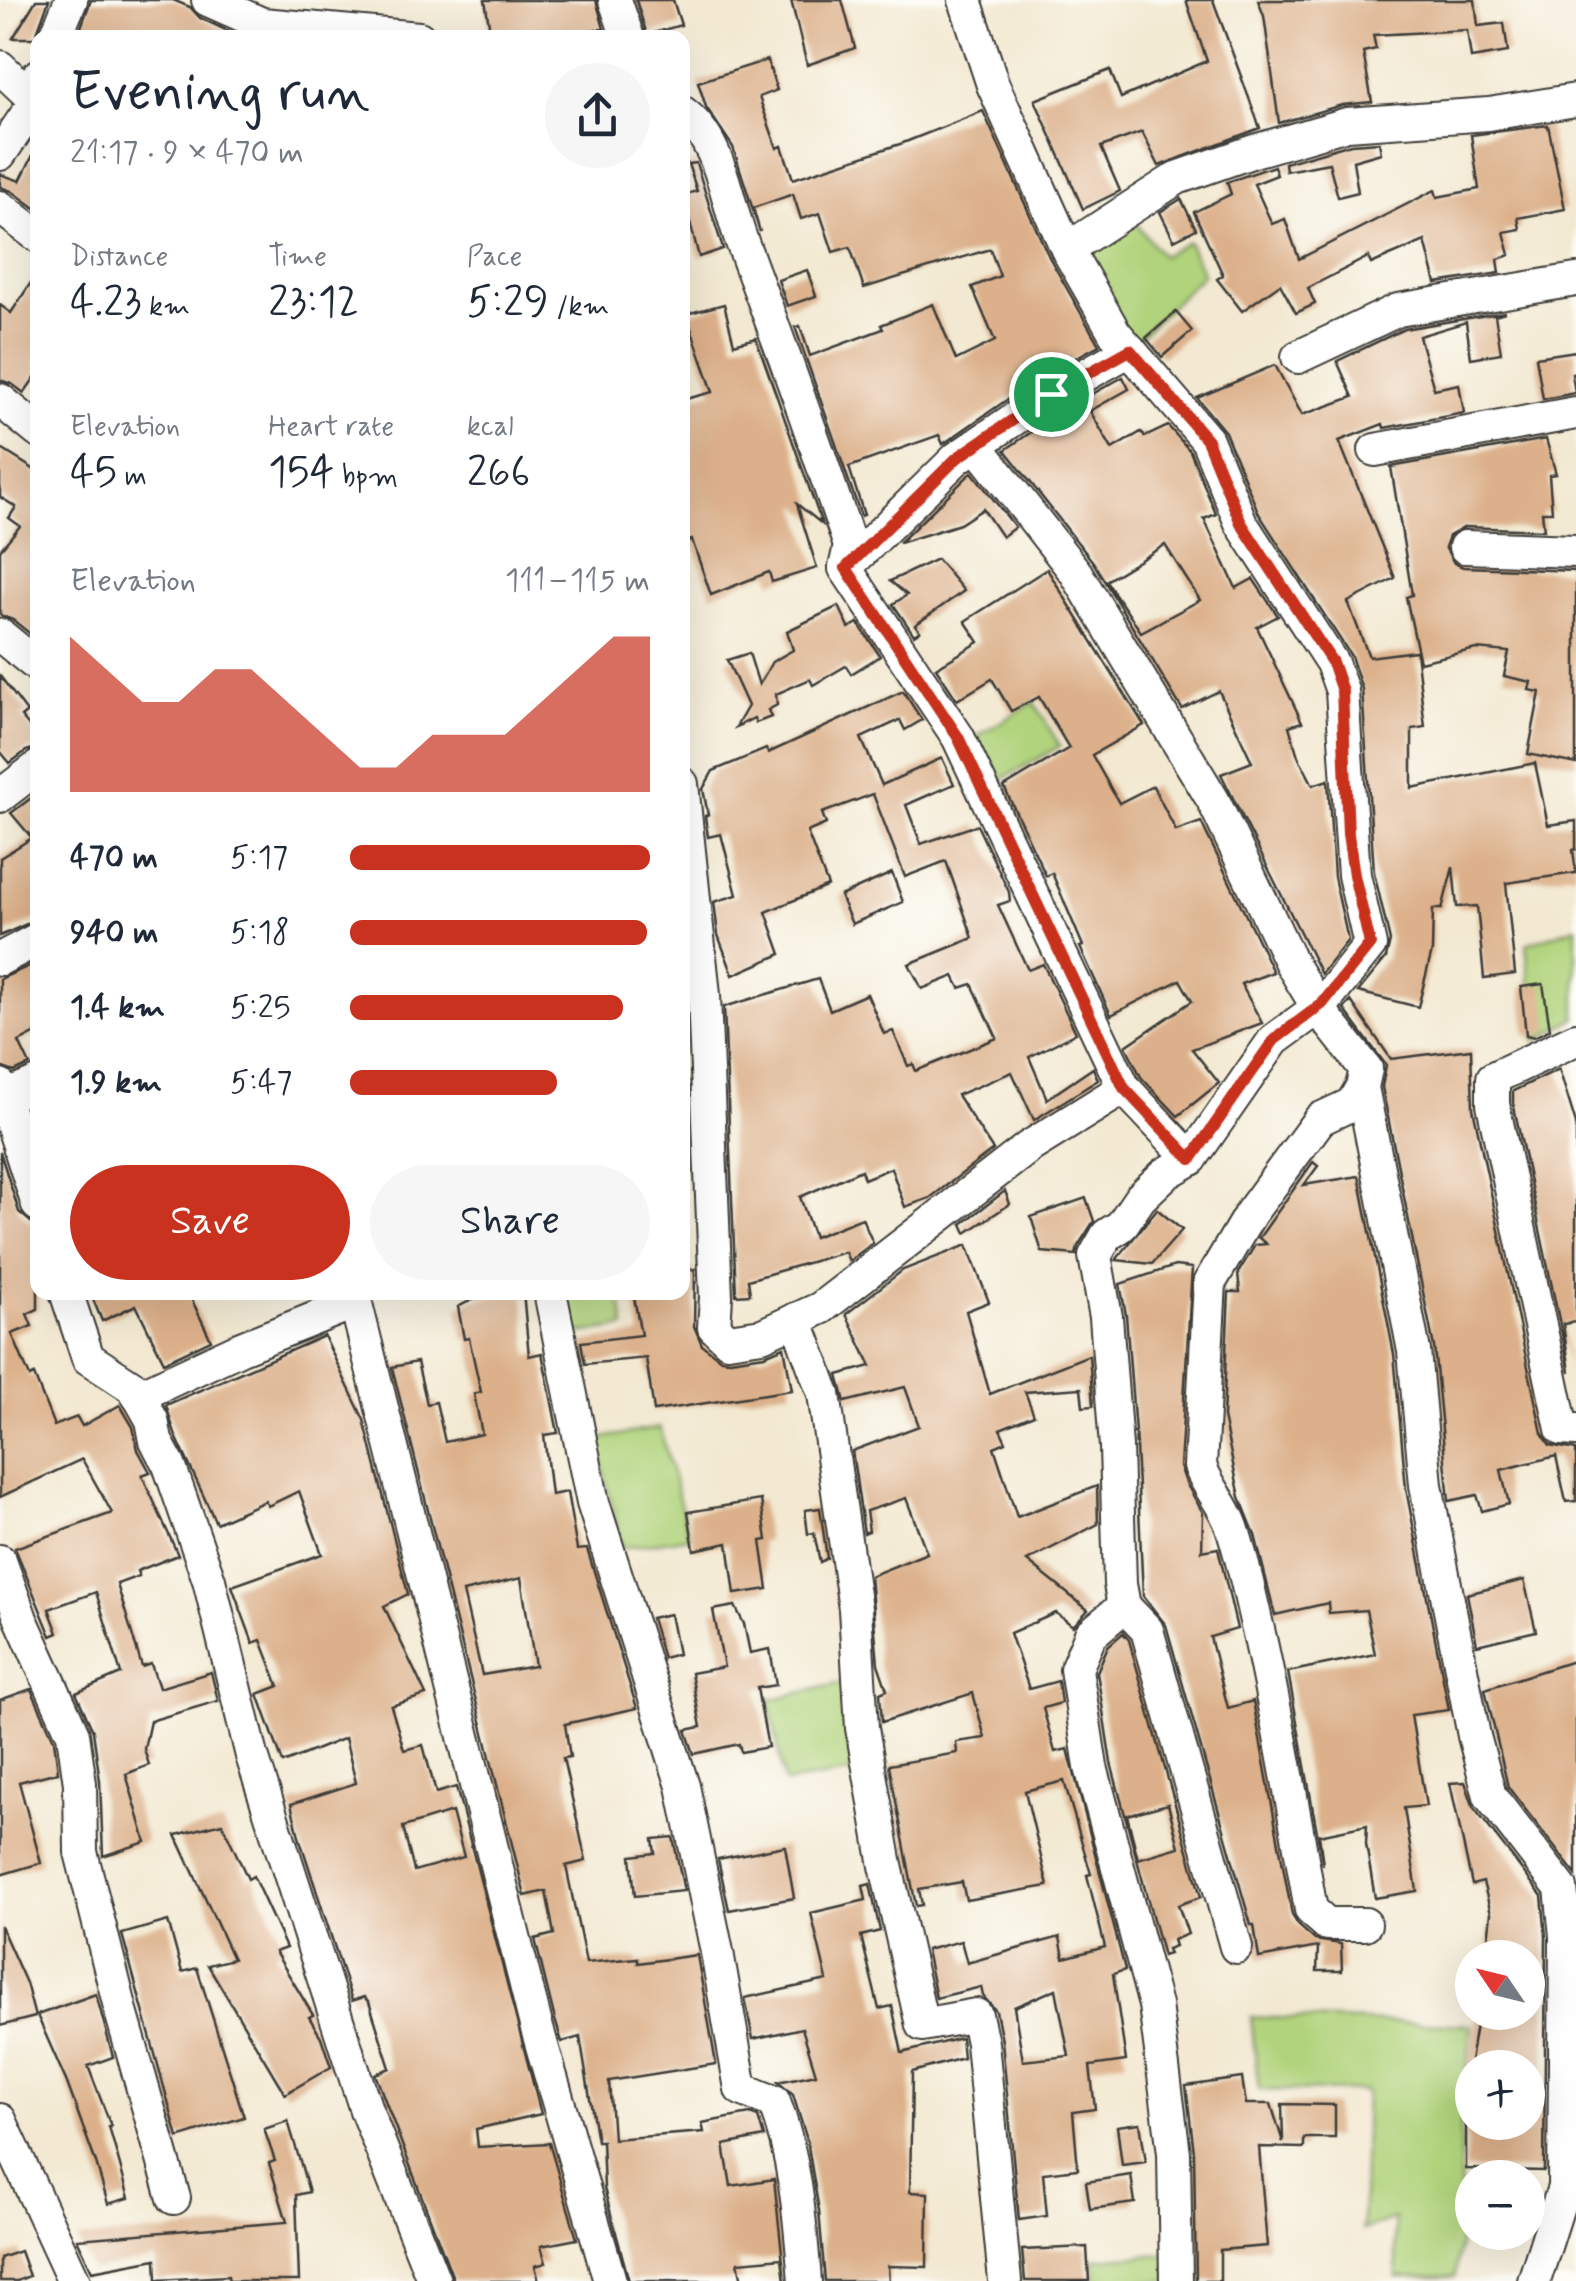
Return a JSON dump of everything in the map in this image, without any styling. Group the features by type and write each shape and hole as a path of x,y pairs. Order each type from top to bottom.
{"street":[{"path":"58,30 70,0"},
{"path":"208,0 262,24 294,13 379,30"},
{"path":"615,0 625,30"},
{"path":"965,0 993,85 1067,249 1115,333 1207,440 1241,523 1332,662 1342,691 1348,834 1370,944 1318,1008 1274,1040 1191,1159 1165,1174 1140,1198 1121,1226 1107,1235 1095,1256 1106,1317 1124,1606 1147,1630 1236,1947"},
{"path":"0,67 30,96"},
{"path":"1067,249 1177,178 1272,145 1347,124 1489,114 1576,100"},
{"path":"0,154 30,111"},
{"path":"690,117 713,153 850,546 846,568 958,737 1124,1088 1191,1159"},
{"path":"0,206 30,230"},
{"path":"1298,358 1398,310 1576,280"},
{"path":"846,568 957,458 1051,394 1130,350"},
{"path":"0,400 30,424"},
{"path":"1375,450 1576,413"},
{"path":"976,445 1076,573 1213,800 1291,963 1318,1008 1366,1069 1352,1104 1320,1119 1250,1214 1210,1282 1200,1466 1231,1524 1248,1589 1275,1706 1311,1910 1327,1924 1366,1924"},
{"path":"1465,547 1576,551"},
{"path":"0,635 30,659"},
{"path":"0,796 30,773"},
{"path":"690,861 704,996 714,1328 728,1340 762,1334 821,1308 1029,1147 1124,1088"},
{"path":"0,959 30,943"},
{"path":"1576,1039 1493,1078 1492,1104 1562,1429 1576,1430"},
{"path":"30,1084 3,1092 30,1179"},
{"path":"1362,1087 1414,1351 1426,1486 1474,1736 1490,1796 1562,1888 1566,1936 1564,2186 1534,2281"},
{"path":"69,1300 88,1358 134,1388 152,1420 156,1441 169,1465 208,1580 252,1756 366,2110 434,2281"},
{"path":"138,1396 347,1300"},
{"path":"355,1300 536,2026 610,2281"},
{"path":"552,1300 593,1503 683,1786 741,2089 774,2102 784,2127 799,2211 805,2281"},
{"path":"796,1319 824,1394 855,1609 862,1728 886,1866 922,2025 976,2015 1005,2281"},
{"path":"0,1561 72,1734 80,1784 81,1852 174,2198"},
{"path":"1124,1606 1091,1634 1076,1669 1091,1767 1155,2004 1174,2152 1176,2281"},
{"path":"0,2120 74,2281"}],"green space":[{"path":"1134,221 1162,256 1188,242 1203,274 1136,341 1119,330 1085,247"},
{"path":"1034,702 1060,746 989,787 968,742"},
{"path":"1576,927 1576,1018 1535,1041 1526,944"},
{"path":"565,1300 621,1300 625,1327 574,1334"},
{"path":"660,1428 689,1537 622,1548 596,1439"},
{"path":"847,1682 852,1700 845,1727 854,1772 785,1783 769,1700"},
{"path":"1251,2017 1455,2024 1455,2030 1471,2030 1469,2050 1455,2050 1455,2140 1460,2140 1460,2160 1455,2160 1455,2250 1458,2250 1455,2277 1397,2277 1394,2219 1362,2230 1366,2091 1259,2090"},
{"path":"1169,2254 1170,2281 1095,2281 1095,2259"}],"building":[{"path":"36,0 49,0 38,30 30,30 30,38 13,38"},
{"path":"91,0 173,0 226,30 80,30"},
{"path":"485,0 596,0 604,29 590,30 490,30"},
{"path":"636,0 673,0 681,25 645,30"},
{"path":"791,0 842,0 855,48 807,65"},
{"path":"1186,0 1213,0 1260,128 1159,166 1142,132 1101,147 1120,191 1083,209 1035,100 1110,70 1121,98 1207,61"},
{"path":"1258,0 1475,0 1478,26 1504,23 1508,52 1471,58 1467,30 1373,35 1376,49 1363,52 1372,102 1342,105 1279,123 1264,16"},
{"path":"767,60 777,90 759,97 793,179 903,143 983,111 1049,257 1099,345 1040,377 943,444 939,435 849,467 864,515 861,516 795,327 800,326 810,356 883,329 881,325 933,304 956,360 995,341 972,287 1000,276 990,249 864,288 850,247 833,252 820,213 801,219 793,194 753,208 760,232 733,147 706,107 698,82"},
{"path":"1548,125 1565,209 1518,218 1520,229 1504,232 1510,255 1498,259 1500,273 1436,283 1425,241 1371,264 1368,257 1308,288 1315,304 1296,313 1280,284 1242,311 1217,279 1223,275 1194,212 1231,194 1227,182 1274,166 1277,175 1254,184 1272,224 1285,219 1299,259 1435,190 1437,197 1479,189 1471,135"},
{"path":"1379,142 1381,153 1353,161 1358,192 1338,197 1329,163 1286,171 1285,163 1351,144"},
{"path":"30,161 30,204 0,187 0,174 20,181"},
{"path":"696,163 723,249 699,257 690,222 690,193 697,191 690,164"},
{"path":"1181,199 1196,229 1174,240 1160,212"},
{"path":"807,270 816,296 787,306 778,280"},
{"path":"30,284 30,384 24,393 0,380 0,305 11,313"},
{"path":"724,304 734,344 756,338 822,524 797,504 817,568 772,582 769,572 711,595 690,541 690,398 713,392 690,326 690,313"},
{"path":"1176,312 1192,331 1162,357 1146,338"},
{"path":"1505,312 1495,315 1501,353 1471,358 1466,322 1419,336 1434,389 1459,384 1464,413 1384,428 1383,424 1339,441 1395,578 1348,602 1369,657 1416,651 1425,727 1412,729 1412,788 1535,763 1548,825 1576,821 1576,873 1506,883 1515,974 1484,978 1477,906 1457,907 1453,867 1442,909 1433,909 1432,951 1418,1007 1358,992 1386,958 1390,941 1374,872 1362,689 1351,656 1259,514 1225,432 1197,398 1275,365 1302,415 1353,397 1337,361 1404,329"},
{"path":"1576,351 1576,373 1572,374 1575,393 1543,399 1536,357"},
{"path":"1123,377 1129,389 1090,411 1112,449 1141,432 1145,437 1168,426 1190,451 1216,514 1204,519 1236,588 1253,579 1278,616 1257,627 1302,722 1289,726 1298,756 1313,785 1328,780 1334,877 1348,940 1321,974 1221,774 1252,762 1219,691 1182,709 1093,562 1005,450 1062,411","holes":["1165,545 1200,600 1141,632 1106,581"]},
{"path":"1546,439 1556,474 1549,475 1552,512 1542,512 1544,530 1465,527 1449,536 1445,547 1454,563 1463,567 1576,571 1576,764 1528,754 1540,692 1529,690 1531,682 1504,676 1509,652 1476,649 1420,662 1406,597 1412,595 1391,467"},
{"path":"0,448 30,467 30,634 0,615 0,550 20,526 9,518 16,507 0,497"},
{"path":"972,472 1015,527 1002,537 983,509 960,524 899,543"},
{"path":"937,559 964,591 915,625 920,631 914,635 893,604 907,595 890,581"},
{"path":"1047,569 1144,725 1092,755 1119,803 1153,786 1176,831 1201,822 1273,972 1241,984 1262,1023 1192,1049 1219,1083 1178,1116 1141,1077 1126,1046 1192,1001 1180,980 1111,1015 1052,873 1046,876 1004,787 1069,748 1039,697 1011,711 992,679 957,700 936,668 979,642 965,621"},
{"path":"839,606 849,628 858,623 880,656 851,674 846,666 813,685 810,679 776,694 777,705 768,710 771,717 756,723 754,718 736,727 748,706 727,660 749,653 759,685 772,662 793,650 787,631"},
{"path":"0,676 27,712 21,717 30,728 30,750 10,763 0,751"},
{"path":"903,691 922,720 905,730 900,720 861,738 882,785 942,758 954,784 906,805 921,844 977,825 1009,892 1010,901 998,905 1028,970 1043,964 1076,1033 1029,1057 1047,1099 1093,1068 1098,1080 1034,1120 1012,1072 957,1095 993,1150 930,1198 905,1207 891,1168 864,1179 861,1170 800,1197 814,1237 862,1218 873,1243 849,1261 845,1252 748,1280 750,1294 736,1295 724,1007 818,979 830,1010 867,994 884,1034 893,1031 908,1066 913,1064 916,1071 997,1038 972,984 960,988 954,976 922,989 909,964 973,938 946,861 905,877 873,794 822,813 826,824 807,832 828,886 766,912 781,954 733,975 718,935 714,902 737,895 721,834 708,837 703,789 713,771 766,749 768,753"},
{"path":"30,799 30,836 11,813"},
{"path":"30,839 30,923 0,936 0,858"},
{"path":"892,873 903,902 852,924 840,896"},
{"path":"30,966 30,1036 19,1042 30,1065 14,1072 0,1067 0,979"},
{"path":"1543,984 1550,1029 1534,1037 1526,1035 1521,987"},
{"path":"1351,1001 1391,1059 1471,1049 1473,1108 1542,1433 1550,1445 1576,1450 1576,1501 1566,1502 1556,1456 1501,1470 1509,1504 1482,1511 1477,1495 1449,1501 1434,1347 1382,1087 1386,1065 1344,1009"},
{"path":"1559,1069 1576,1124 1576,1322 1563,1324 1570,1372 1513,1102 1513,1091"},
{"path":"0,1152 19,1212 30,1221 30,1300 38,1300 38,1309 27,1314 32,1326 12,1334 30,1377 34,1375 54,1426 77,1417 82,1426 120,1405 150,1472 142,1475 178,1555 137,1571 139,1576 117,1584 142,1667 151,1664 159,1688 211,1672 218,1701 150,1721 144,1749 149,1765 126,1774 146,1842 103,1856 93,1731 76,1693 121,1674 96,1592 49,1609 58,1633 51,1636 15,1548 112,1513 82,1459 0,1497"},
{"path":"1313,1162 1318,1166 1304,1185 1359,1176 1394,1354 1406,1489 1449,1710 1411,1715 1426,1806 1404,1808 1417,1891 1375,1898 1366,1844 1367,1825 1319,1835 1323,1865 1288,1672 1375,1654 1366,1610 1329,1613 1328,1603 1275,1615 1255,1535 1240,1497 1223,1417 1229,1292 1240,1292 1238,1273 1255,1245 1266,1244 1259,1238"},
{"path":"1005,1191 1010,1204 966,1233 962,1224"},
{"path":"1086,1198 1094,1221 1076,1255 1042,1252 1031,1217"},
{"path":"1157,1209 1182,1230 1152,1264 1116,1260"},
{"path":"967,1245 989,1302 966,1311 990,1394 1089,1355 1093,1406 1083,1407 1081,1388 1025,1392 1034,1415 1000,1429 1006,1442 994,1447 1017,1517 1097,1486 1098,1524 1027,1561 1088,1610 1073,1626 1056,1613 1010,1633 1029,1689 1058,1681 1061,1703 1043,1708 1055,1752 1068,1749 1125,1970 1113,1974 1126,2061 1090,2066 1095,2109 1073,2112 1078,2169 1043,2173 1047,2216 1019,2220 996,2011 983,1996 981,1987 936,1998 926,1950 961,1941 967,1963 1060,1937 1064,1958 1105,1947 1087,1875 1091,1874 1064,1781 1025,1791 1048,1886 966,1900 962,1882 919,1889 922,1905 916,1906 889,1765 957,1753 956,1742 985,1738 973,1693 882,1722 880,1693 887,1690 878,1664 870,1576 927,1553 906,1498 866,1511 869,1531 864,1533 852,1451 919,1426 905,1387 845,1402 838,1375 871,1366 846,1314 903,1270","holes":["1056,1989 1069,2056 1023,2061 1014,2007"]},
{"path":"1175,1266 1192,1268 1180,1466 1203,1513 1202,1551 1218,1548 1237,1629 1210,1637 1228,1708 1253,1701 1292,1915 1315,1940 1341,1944 1342,1971 1317,1971 1318,1947 1259,1958 1254,1925 1166,1625 1143,1596 1136,1445 1120,1284"},
{"path":"695,1269 694,1326 702,1345 721,1359 730,1360 765,1355 784,1347 792,1390 654,1411 646,1358 585,1364 581,1342 641,1335 634,1300 690,1300 690,1270"},
{"path":"93,1300 192,1300 211,1340 164,1362 136,1305 102,1321"},
{"path":"472,1300 524,1300 529,1356 542,1353 558,1433 544,1435 551,1495 567,1492 577,1550 587,1549 637,1708 565,1724 570,1757 563,1758 586,1861 566,1866 586,1963 638,1958 638,1963 697,1955 716,2064 609,2081 613,2139 704,2132 702,2123 750,2114 758,2117 764,2137 724,2145 731,2186 774,2179 785,2281 782,2258 738,2262 742,2281 629,2281 604,2188 602,2141 597,2141 580,2037 562,2042 535,1939 554,1934 546,1891 525,1896 392,1367 417,1362 427,1404 436,1402 445,1442 482,1434 474,1394 481,1392 458,1307","holes":["521,1578 535,1666 482,1675 463,1592"]},
{"path":"324,1336 364,1420 408,1594 384,1606 426,1695 391,1706 404,1750 423,1745 436,1793 456,1787 541,2114 476,2129 478,2147 549,2143 577,2239 541,2246 546,2263 535,2266 539,2281 454,2281 375,2074 390,2068 369,2002 364,1997 352,2001 300,1840 291,1804 356,1783 345,1738 283,1763 258,1694 279,1686 261,1640 253,1643 232,1586 322,1554 299,1491 216,1523 175,1434 166,1405","holes":["452,1812 464,1857 414,1871 403,1827"]},
{"path":"761,1500 767,1540 761,1541 768,1589 735,1594 728,1543 694,1550 688,1512"},
{"path":"820,1508 827,1558 820,1562 814,1533 808,1534 805,1510"},
{"path":"1524,1580 1536,1631 1477,1645 1467,1594"},
{"path":"735,1606 744,1624 750,1653 770,1649 776,1685 757,1688 768,1747 741,1752 739,1744 694,1754 686,1730 701,1727 691,1673 724,1667 713,1610"},
{"path":"670,1614 678,1654 663,1658 651,1618"},
{"path":"1123,1633 1129,1640 1201,1897 1178,1905 1188,1934 1173,1940 1175,1946 1163,1956 1111,1763 1097,1672 1108,1646","holes":["1168,1804 1179,1847 1138,1859 1127,1815"]},
{"path":"1576,1660 1576,1875 1508,1787 1485,1689"},
{"path":"31,1689 54,1740 58,1772 19,1782 41,1863 0,1875 0,1700"},
{"path":"1465,1782 1474,1808 1542,1896 1546,1937 1545,2054 1545,2050 1472,2050 1475,2030 1545,2030 1545,1940 1488,1940 1491,1913 1483,1882 1472,1885 1450,1783"},
{"path":"222,1823 248,1879 253,1876 286,1948 275,1952 313,2015 309,2017 331,2067 285,2094 208,1965 233,1959 176,1835"},
{"path":"673,1837 684,1891 635,1896 631,1856 655,1853 653,1839"},
{"path":"785,1846 794,1898 729,1910 718,1859"},
{"path":"870,1884 880,1931 861,1936 879,2009 892,2006 902,2053 961,2038 963,2058 912,2072 910,2192 928,2193 927,2267 888,2266 889,2281 825,2281 807,2140 793,2095 778,2082 816,2074 802,2028 753,2039 745,1998 827,1980 811,1913 866,1900 863,1886"},
{"path":"168,1921 182,1972 197,1968 244,2117 178,2138 122,1934"},
{"path":"0,1925 26,1983 35,2017 0,2026"},
{"path":"96,1994 113,2057 88,2066 111,2126 129,2198 108,2204 67,2083 37,2015"},
{"path":"1242,2078 1246,2104 1271,2104 1283,2142 1282,2104 1335,2105 1335,2138 1304,2138 1304,2148 1259,2147 1267,2246 1220,2250 1220,2281 1196,2281 1194,2152 1186,2086"},
{"path":"288,2121 309,2192 296,2195 299,2281 229,2281 228,2276 157,2280 156,2259 92,2271 77,2239 287,2222 269,2163 275,2161 264,2129"},
{"path":"1140,2123 1146,2162 1122,2165 1117,2126"},
{"path":"1466,2140 1544,2140 1544,2160 1466,2160"},
{"path":"1131,2175 1135,2203 1090,2209 1086,2182"},
{"path":"1087,2247 1089,2281 1025,2281 1022,2250"},
{"path":"20,2251 29,2276 0,2281 0,2258"}],"route":[{"path":"1130,350 1207,440 1241,523 1332,662 1342,691 1348,834 1370,944 1322,1004 1274,1040 1191,1159 1124,1088 958,737 846,568 957,458 1051,394 1130,350"}]}
